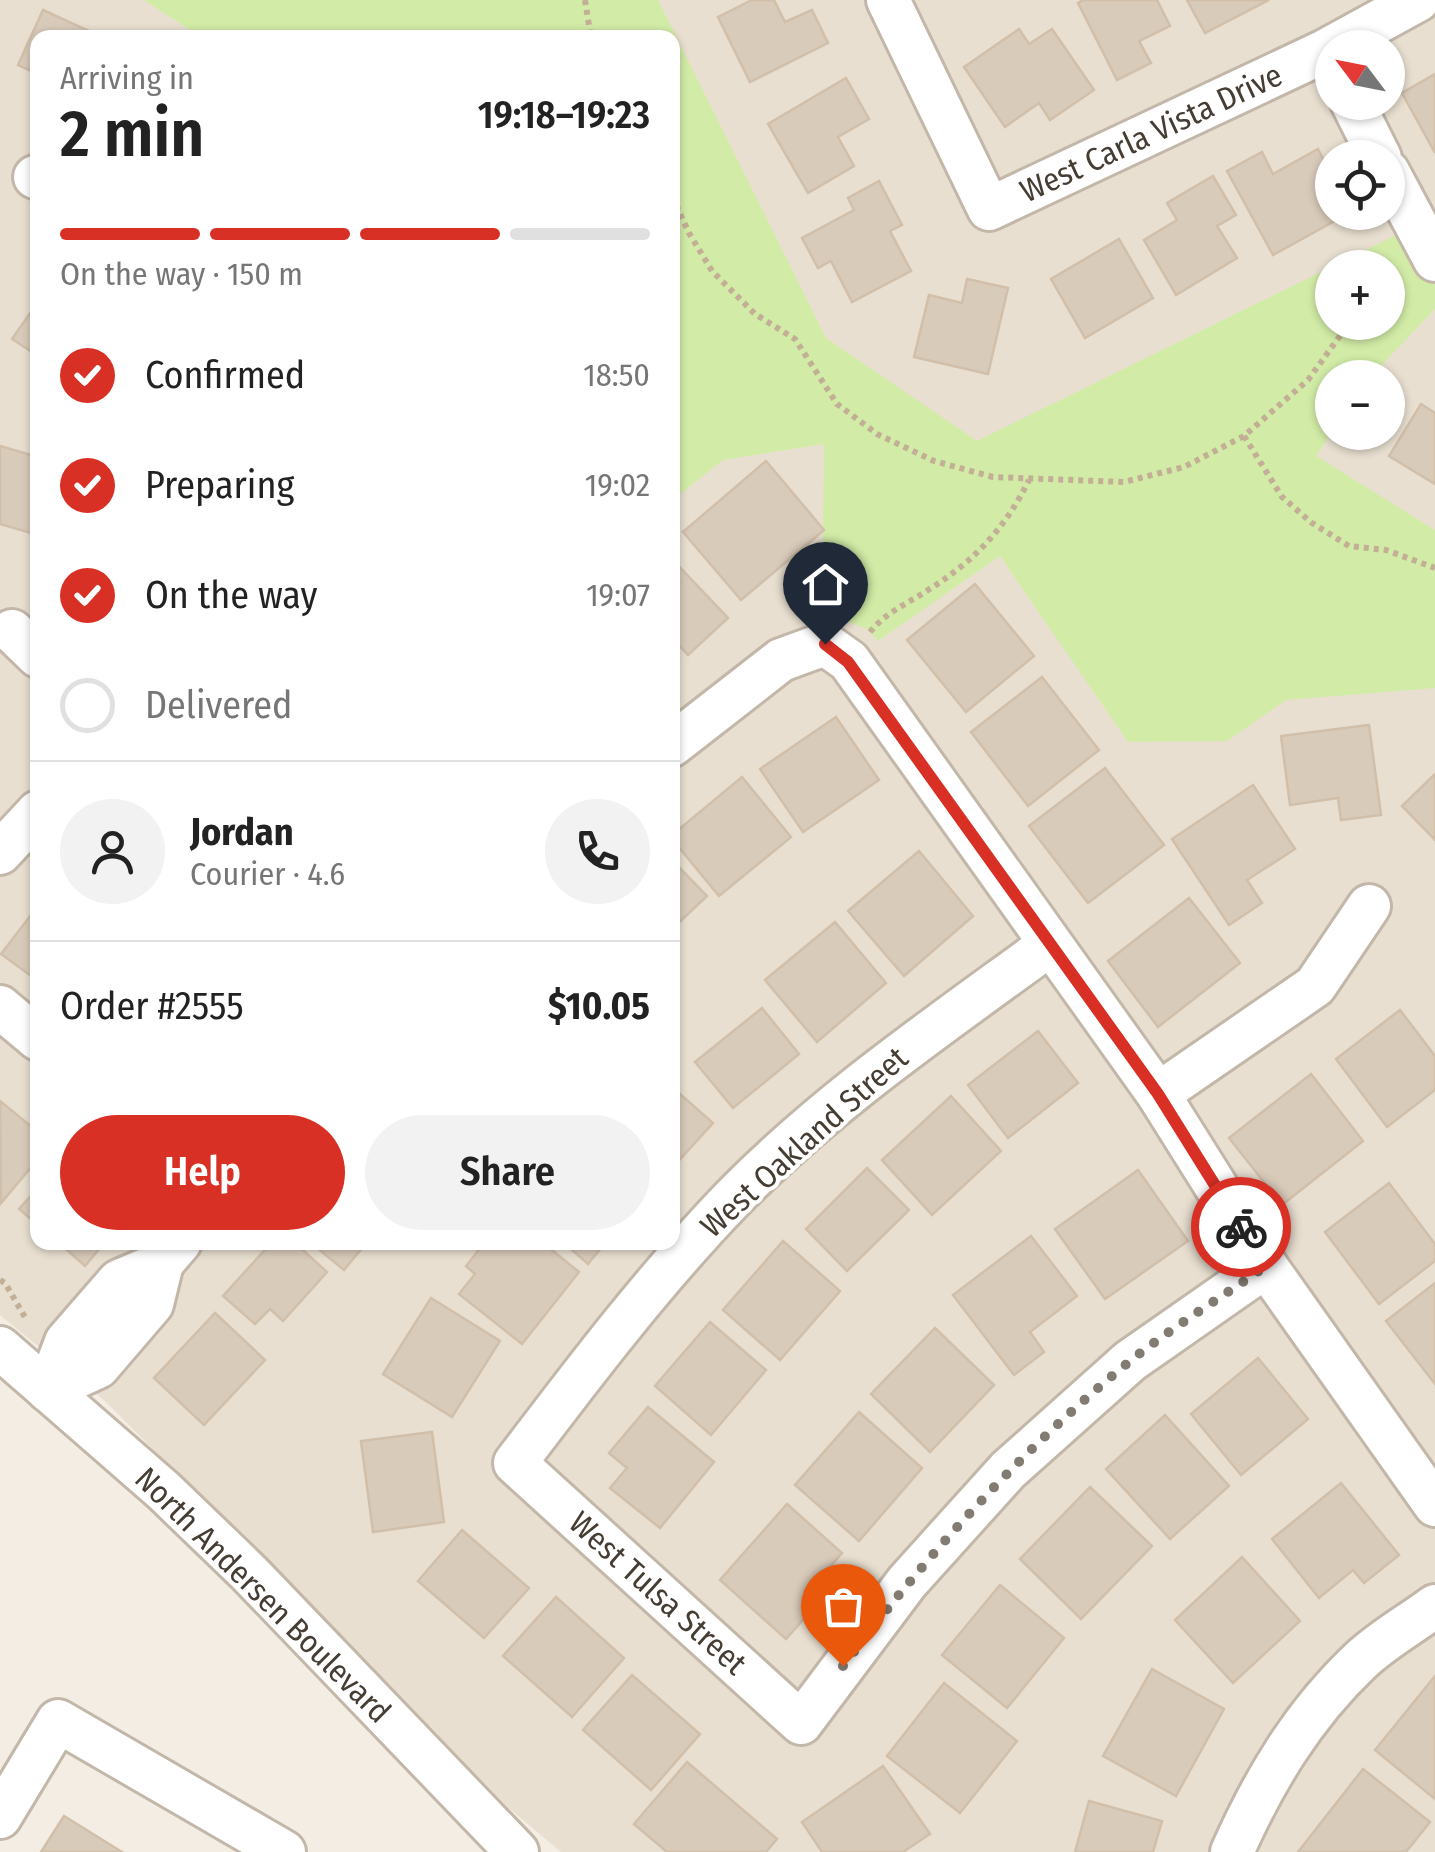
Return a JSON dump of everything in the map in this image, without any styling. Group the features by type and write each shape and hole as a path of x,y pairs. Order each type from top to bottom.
{"street":[{"name":"West Carla Vista Drive","path":"888,0 988,209 1315,64"},
{"name":"West Carla Vista Drive","path":"1372,30 1418,0"},
{"path":"1405,204 1435,260"},
{"path":"680,739 781,660 837,653 1158,1094 1266,1266 1435,1505"},
{"path":"0,853 30,821"},
{"path":"1158,1094 1315,986 1369,906"},
{"name":"West Oakland Street","path":"515,1463 638,1302 736,1196 868,1076 1049,945"},
{"path":"0,1007 30,1032"},
{"path":"48,1390 98,1368 152,1304 171,1253"},
{"name":"West Tulsa Street","path":"515,1463 800,1723 907,1582 1008,1470 1130,1361 1266,1266"},
{"name":"North Andersen Boulevard","path":"16,1337 48,1390 249,1573 517,1852"},
{"path":"1232,1852 1257,1796 1300,1726 1362,1660 1435,1606"},
{"path":"0,1817 58,1721 284,1852"}],"path":[{"path":"585,0 590,30"},
{"path":"680,214 712,271 755,314 795,339 837,404 877,434 934,461 993,477 1124,482 1184,467 1244,436 1308,380 1337,340"},
{"path":"1244,436 1282,497 1312,523 1349,546 1386,550 1435,568"},
{"path":"837,653 890,612 966,565 988,545 1028,480"},
{"path":"0,1280 5,1283 16,1337"}],"shaded area":[{"path":"0,0 1435,0 1435,1852 561,1852 510,1809 105,1401 0,1315"}],"green space":[{"path":"144,0 658,0 673,30 190,30"},
{"path":"680,44 826,338 977,441 1315,275 1315,340 1405,340 1405,250 1366,250 1435,216 1435,309 1386,360 1315,360 1315,450 1320,450 1316,456 1435,530 1435,688 1286,700 1227,741 1128,742 1000,556 878,641 867,629 822,612 824,444 723,460 680,494"}],"building":[{"path":"752,0 774,0 785,22 812,10 828,43 750,82 718,17"},
{"path":"1157,0 1170,26 1139,41 1151,63 1117,80 1078,3"},
{"path":"1187,0 1269,0 1205,33"},
{"path":"43,10 87,30 34,30"},
{"path":"1019,29 1029,44 1052,29 1094,90 1050,120 1039,103 1005,127 964,67"},
{"path":"30,39 30,70 18,65"},
{"path":"1435,74 1435,153 1405,98 1405,91"},
{"path":"846,78 869,119 838,137 854,166 808,193 768,124"},
{"path":"1315,151 1315,230 1318,230 1273,255 1227,171 1262,152 1273,174"},
{"path":"1213,176 1236,215 1217,226 1237,258 1176,295 1144,240 1177,220 1167,203"},
{"path":"879,181 902,225 890,231 911,271 852,302 831,261 818,268 802,238 854,210 848,198"},
{"path":"1119,239 1153,298 1085,338 1051,279"},
{"path":"967,279 1008,288 988,374 914,357 929,295 962,303"},
{"path":"30,313 30,351 12,339"},
{"path":"1421,404 1435,413 1435,484 1389,456 1393,450 1405,450 1405,430"},
{"path":"0,446 30,455 30,533 0,524"},
{"path":"766,461 824,530 741,600 683,532"},
{"path":"680,567 728,618 688,655 680,646"},
{"path":"975,584 1034,656 966,712 907,640"},
{"path":"1042,677 1099,750 1028,806 971,732"},
{"path":"836,717 879,780 803,832 760,769"},
{"path":"1369,725 1381,815 1341,820 1338,798 1290,805 1281,736"},
{"path":"1105,768 1164,845 1088,903 1029,826"},
{"path":"1435,774 1435,840 1402,806"},
{"path":"742,777 791,837 719,896 680,849 680,828"},
{"path":"1253,785 1295,849 1247,880 1262,903 1229,925 1172,839"},
{"path":"919,851 973,916 904,976 848,911"},
{"path":"680,868 707,896 680,921"},
{"path":"1189,898 1240,963 1158,1027 1108,961"},
{"path":"30,916 30,975 1,954"},
{"path":"835,922 886,983 817,1042 765,980"},
{"path":"762,1008 799,1054 733,1108 695,1062"},
{"path":"1400,1010 1435,1056 1435,1090 1387,1127 1336,1059"},
{"path":"1038,1031 1078,1083 1008,1138 968,1085"},
{"path":"1311,1074 1363,1141 1282,1205 1229,1138"},
{"path":"680,1094 713,1123 680,1159"},
{"path":"951,1096 1001,1151 932,1215 882,1160"},
{"path":"0,1101 30,1125 30,1169 1,1203"},
{"path":"867,1168 909,1210 847,1271 806,1229"},
{"path":"1138,1170 1188,1241 1105,1299 1055,1229"},
{"path":"1389,1183 1435,1244 1435,1261 1379,1304 1325,1232"},
{"path":"30,1197 30,1218 19,1209"},
{"path":"1031,1236 1077,1296 1030,1332 1044,1352 1014,1375 953,1295"},
{"path":"783,1241 840,1291 780,1360 723,1310"},
{"path":"67,1250 98,1250 85,1266"},
{"path":"265,1250 303,1250 327,1272 283,1321 270,1309 255,1324 223,1296"},
{"path":"320,1250 360,1250 344,1270"},
{"path":"479,1250 552,1250 579,1272 522,1344 459,1294 475,1274 466,1266"},
{"path":"572,1250 599,1250 588,1264"},
{"path":"1435,1283 1435,1384 1386,1321"},
{"path":"431,1298 500,1341 452,1417 383,1374"},
{"path":"215,1313 265,1360 204,1425 154,1378"},
{"path":"710,1322 766,1370 711,1435 655,1386"},
{"path":"935,1328 994,1385 930,1452 871,1394"},
{"path":"1258,1358 1308,1419 1241,1475 1191,1414"},
{"path":"648,1407 714,1462 660,1528 610,1488 627,1468 609,1453"},
{"path":"859,1412 922,1468 859,1541 795,1485"},
{"path":"1165,1415 1229,1486 1170,1539 1106,1469"},
{"path":"432,1432 444,1522 373,1532 361,1441"},
{"path":"1341,1483 1399,1555 1364,1583 1353,1570 1319,1598 1272,1539"},
{"path":"1090,1487 1152,1546 1081,1619 1020,1559"},
{"path":"787,1504 842,1553 821,1577 832,1587 786,1639 720,1580"},
{"path":"462,1530 529,1588 484,1638 418,1581"},
{"path":"1242,1557 1300,1621 1233,1683 1175,1620"},
{"path":"1000,1585 1064,1638 1007,1708 942,1655"},
{"path":"556,1597 624,1658 572,1717 503,1656"},
{"path":"1152,1669 1224,1709 1176,1796 1103,1756"},
{"path":"632,1675 700,1734 651,1790 583,1730"},
{"path":"1435,1676 1435,1799 1375,1750"},
{"path":"944,1683 1017,1741 960,1813 887,1756"},
{"path":"687,1762 777,1839 766,1852 667,1852 634,1824"},
{"path":"883,1766 930,1834 903,1852 822,1852 802,1822"},
{"path":"1363,1769 1430,1822 1406,1852 1298,1852"},
{"path":"1089,1801 1162,1821 1153,1852 1075,1852"},
{"path":"64,1816 122,1852 41,1852"}],"way so far":[{"path":"843,1666 907,1582 1008,1470 1130,1361 1266,1266 1241,1227"}],"route":[{"path":"825,644 848,662 1158,1094 1241,1227"}]}
